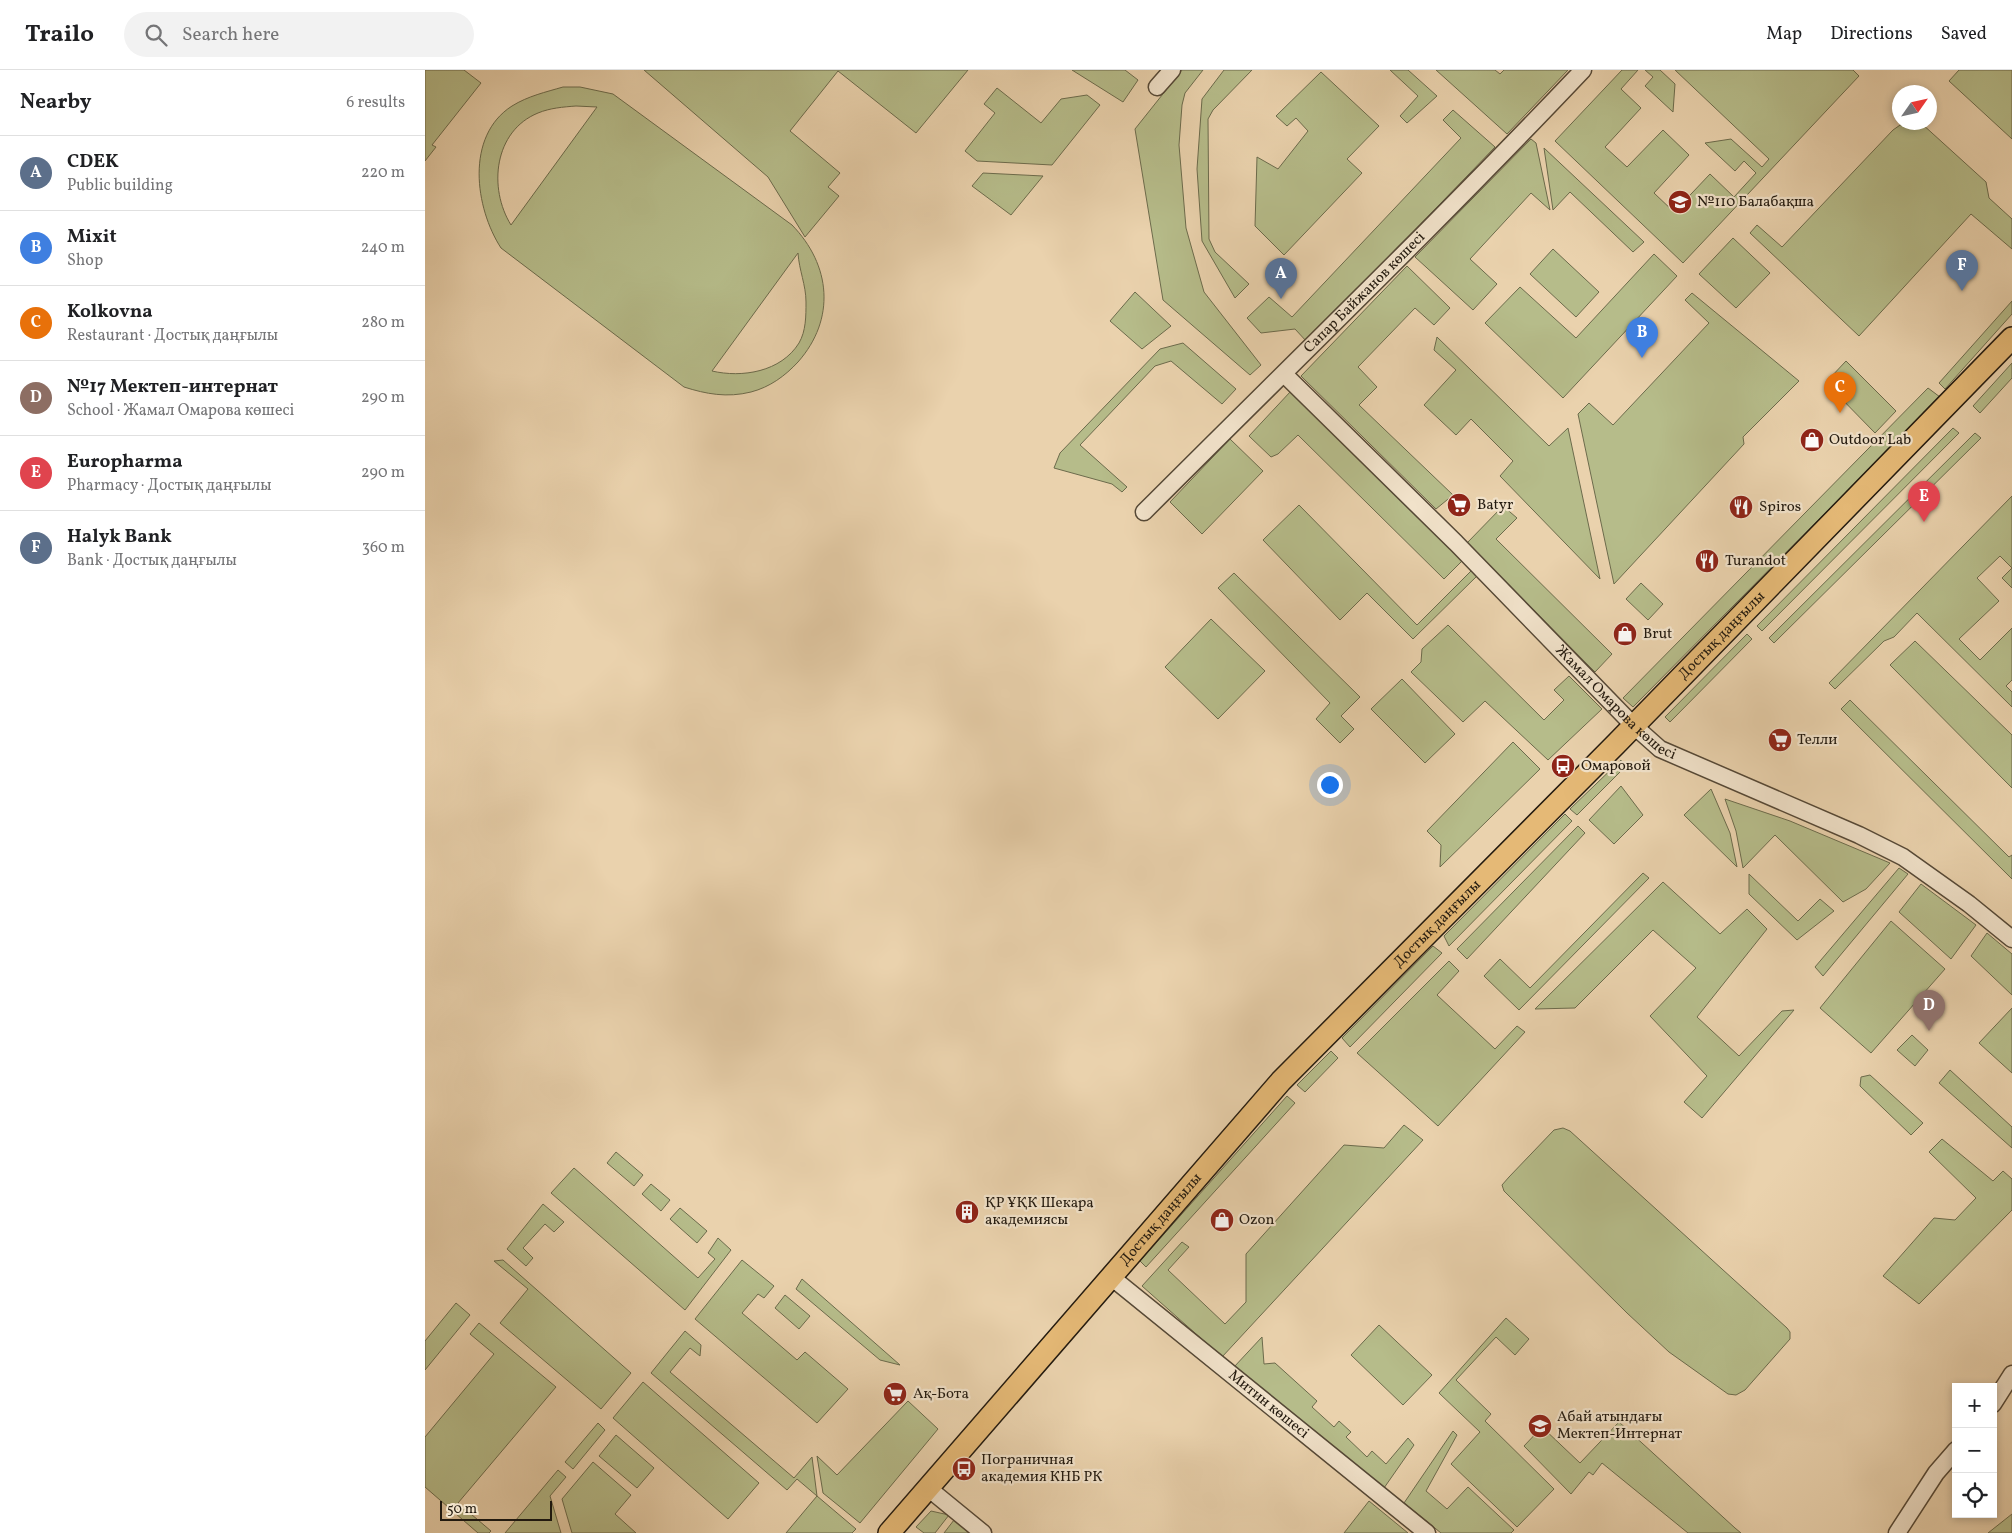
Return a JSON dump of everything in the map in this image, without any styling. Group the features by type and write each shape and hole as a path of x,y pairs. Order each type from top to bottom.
{"main road":[{"name":"Достық даңғылы","path":"889,1533 1110,1276 1326,1034 1633,726 2012,338"}],"street":[{"path":"1157,87 1171,70"},
{"name":"Сапар Байжанов көшесі","path":"1144,512 1285,375 1509,148 1583,70"},
{"name":"Жамал Омарова көшесі","path":"1285,375 1456,543 1633,726 1660,749 1903,857 2011,935"},
{"name":"Митин көшесі","path":"1110,1276 1427,1533"},
{"path":"1997,1398 2012,1374"},
{"path":"1897,1533 1936,1473 1952,1455"},
{"path":"928,1488 983,1533"}],"green space":[{"path":"425,70 464,70 481,83 432,145 436,147 425,161"},
{"path":"644,70 968,70 916,133 838,71 790,131 840,173 828,187 839,196 805,237 768,177"},
{"path":"1072,70 1125,70 1138,80 1123,102"},
{"path":"1182,70 1203,70 1185,93 1182,105 1179,145 1186,228 1204,292 1261,365 1250,375 1163,300 1135,129"},
{"path":"1224,70 1252,70 1213,110 1208,119 1209,239 1215,252 1249,284 1235,298 1202,241 1197,169 1202,99"},
{"path":"1390,70 1408,70 1437,96 1407,123 1400,116 1418,96"},
{"path":"1436,70 1495,70 1500,74 1504,70 1568,70 1507,134"},
{"name":"№110 Балабақша","path":"1622,70 1638,70 1621,89 1641,108 1605,147 1627,167 1663,130 1689,155 1654,193 1674,212 1710,174 1734,197 1756,173 1744,161 1735,171 1705,143 1731,139 1762,167 1769,159 1675,70 1853,70 1859,76 1683,263 1555,141"},
{"path":"1645,70 1660,70 1675,84 1673,112 1645,86 1653,77"},
{"path":"1959,70 2012,70 2012,139 1949,81"},
{"path":"1321,72 1379,126 1347,159 1362,173 1284,255 1255,226 1257,157 1278,169 1308,131 1296,118 1287,126 1276,116"},
{"path":"563,87 580,87 613,94 792,225 805,241 815,257 821,275 824,292 823,310 819,328 810,345 788,372 771,384 742,394 725,395 700,392 684,387 501,248 492,232 485,213 481,193 479,173 481,154 487,135 497,119 512,106 531,97","holes":["576,106 597,107 511,225 499,194 499,162 504,147 512,133 523,121 538,113 552,109","798,253 806,302 806,318 799,343 782,361 760,370 736,374 712,371"]},
{"path":"997,88 1041,123 1061,99 1087,95 1100,105 1052,165 977,161 965,151 995,113 984,104"},
{"path":"1453,110 1495,147 1307,342 1295,329 1261,333 1247,318 1269,297 1292,317 1461,138 1443,120"},
{"path":"1893,130 1929,130 1986,182 1989,198 2012,219 2012,249 1971,214 1859,336 1750,233 1757,225 1782,247"},
{"path":"1531,139 1536,143 1550,210 1531,193 1470,259 1497,284 1473,310 1415,257"},
{"path":"1544,148 1644,242 1633,252 1570,192 1553,210"},
{"path":"983,173 1043,176 1011,215 972,186"},
{"path":"1733,238 1770,273 1736,308 1699,274"},
{"path":"1553,249 1599,292 1576,317 1530,274"},
{"path":"1654,254 1677,276 1563,398 1485,323 1520,287 1576,338"},
{"path":"1407,266 1450,308 1434,325 1415,308 1358,367 1377,387 1359,405 1453,495 1436,509 1301,376"},
{"path":"1135,292 1171,326 1142,349 1110,321"},
{"path":"1692,293 1799,381 1743,437 1744,444 1614,584 1578,414 1589,403 1613,425 1709,323 1685,300"},
{"path":"2012,301 2012,314 1945,389 1939,383"},
{"path":"1437,337 1549,446 1568,428 1600,579 1500,476 1513,461 1471,419 1456,435 1424,405 1456,370 1434,350"},
{"path":"1183,343 1236,389 1222,404 1171,361 1155,366 1080,445 1127,487 1122,492 1112,484 1054,468 1060,453 1160,349"},
{"path":"1846,361 1896,411 1875,433 1832,389 1830,378"},
{"path":"2012,363 2012,378 1980,413 1973,406"},
{"path":"1928,388 1940,397 1633,707 1623,698"},
{"path":"1291,391 1462,561 1444,579 1298,435 1278,454 1271,457 1249,436"},
{"path":"1953,428 1959,433 1762,631 1757,626"},
{"path":"1975,433 1981,438 1774,643 1769,638"},
{"path":"1230,439 1263,471 1202,534 1170,502"},
{"path":"2012,496 2012,568 2000,556 1977,578 1999,601 1959,639 1980,660 2012,628 2012,680 2006,686 2012,692 2012,707 1917,613 1894,637 1884,641 1835,689 1829,683"},
{"path":"1299,505 1417,625 1472,570 1478,575 1413,639 1367,593 1340,620 1263,540"},
{"path":"1503,506 1517,518 1496,539 1612,654 1595,672 1467,543"},
{"path":"2012,568 2012,588 2002,578"},
{"path":"1234,573 1360,697 1341,716 1354,729 1340,743 1316,719 1330,703 1218,588"},
{"path":"1641,583 1663,604 1648,620 1626,599"},
{"path":"1211,619 1265,671 1218,719 1165,667"},
{"path":"1448,625 1544,720 1564,700 1554,690 1569,676 1602,709 1548,760 1485,701 1463,722 1411,672 1421,662 1422,649"},
{"path":"1747,634 1752,639 1670,722 1665,717"},
{"path":"1915,641 2012,735 2012,788 1890,665"},
{"path":"1402,679 1455,734 1425,763 1371,709"},
{"path":"1850,700 2009,857 2012,855 2012,879 1841,709"},
{"path":"1513,742 1540,769 1440,867 1441,845 1427,831"},
{"path":"1621,760 1625,767 1577,815 1570,809"},
{"path":"1621,786 1643,815 1614,844 1589,820"},
{"path":"1711,789 1730,833 1737,867 1684,815"},
{"path":"1725,799 1790,821 1890,863 1866,889 1843,902 1775,835 1743,868 1736,831"},
{"path":"1565,814 1572,821 1449,946 1444,936"},
{"path":"1578,826 1585,833 1467,959 1457,949"},
{"path":"1899,868 1908,874 1823,976 1815,967"},
{"path":"1643,873 1649,878 1519,1010 1484,976 1500,959 1530,988"},
{"path":"1749,874 1798,921 1820,899 1834,911 1797,940 1749,894"},
{"path":"1663,882 1720,934 1747,909 1767,929 1697,1017 1739,1056 1782,1011 1794,1010 1702,1118 1684,1102 1707,1076 1650,1016 1696,968 1653,930 1575,1008 1535,1009"},
{"path":"1921,884 1976,925 1951,959 1899,912"},
{"path":"1891,921 1945,969 1871,1053 1820,1008"},
{"path":"1987,933 2012,954 2012,995 1971,956"},
{"path":"1433,946 1442,953 1350,1047 1342,1038"},
{"path":"1449,961 1459,971 1437,995 1495,1049 1517,1026 1525,1032 1438,1126 1357,1053"},
{"path":"2012,1008 2012,1073 1979,1043"},
{"path":"1912,1035 1928,1050 1915,1066 1897,1050"},
{"path":"1331,1051 1338,1058 1305,1092 1297,1085"},
{"path":"1950,1070 2012,1127 2012,1148 1939,1083"},
{"path":"1870,1075 1923,1123 1911,1135 1860,1086 1861,1077"},
{"path":"1287,1096 1295,1103 1146,1267 1140,1261"},
{"path":"1404,1125 1423,1140 1222,1357 1142,1286 1182,1242 1189,1247 1168,1270 1225,1324 1246,1302 1246,1254 1344,1145 1384,1148"},
{"path":"1563,1128 1570,1131 1790,1332 1790,1339 1745,1390 1736,1395 1728,1394 1669,1352 1504,1191 1502,1185 1509,1177 1554,1130"},
{"path":"1942,1139 1993,1181 2003,1171 2012,1179 2012,1210 1919,1304 1883,1276 1934,1218 1955,1220 1976,1198 1929,1152"},
{"path":"616,1152 643,1175 634,1186 607,1163"},
{"path":"574,1168 698,1278 715,1259 708,1253 718,1238 731,1250 685,1310 551,1193"},
{"path":"651,1184 670,1200 661,1211 642,1194"},
{"path":"543,1204 564,1222 554,1232 545,1224 523,1248 533,1258 526,1266 507,1249"},
{"path":"680,1208 707,1231 697,1243 670,1219"},
{"path":"503,1260 631,1373 601,1409 500,1323 528,1289 494,1261"},
{"path":"742,1260 774,1286 764,1298 758,1294 742,1313 797,1360 805,1352 848,1389 817,1423 695,1319"},
{"path":"802,1279 900,1365 880,1360 796,1289"},
{"path":"785,1295 810,1316 799,1329 775,1308"},
{"path":"456,1303 470,1315 425,1370 425,1341"},
{"path":"1506,1318 1529,1339 1515,1355 1496,1337 1456,1380 1491,1414 1485,1421 1554,1489 1517,1527 1451,1464 1480,1432 1439,1393"},
{"path":"479,1323 556,1387 458,1503 491,1531 489,1533 478,1533 425,1487 425,1437 494,1354 470,1334"},
{"path":"1379,1325 1432,1375 1403,1405 1351,1355"},
{"path":"685,1331 701,1345 700,1356 690,1348 670,1372 794,1478 812,1457 817,1496 797,1479 787,1490 651,1373"},
{"path":"1262,1337 1264,1364 1275,1363 1317,1401 1312,1407 1334,1427 1339,1421 1351,1432 1346,1437 1367,1457 1372,1451 1386,1464 1408,1438 1414,1445 1384,1488 1234,1367"},
{"path":"643,1382 759,1483 728,1519 613,1418"},
{"path":"908,1401 938,1429 860,1523 823,1493 817,1456 837,1475"},
{"path":"1619,1422 1741,1533 1688,1533 1602,1463 1593,1475 1589,1472 1571,1494 1524,1446 1542,1427 1580,1463"},
{"path":"598,1423 605,1430 573,1469 565,1462"},
{"path":"1453,1431 1457,1435 1426,1491 1447,1509 1468,1487 1514,1530 1511,1533 1441,1533 1404,1503"},
{"path":"616,1435 654,1468 637,1488 599,1456"},
{"path":"593,1462 631,1495 615,1514 636,1533 572,1533 562,1499"},
{"path":"558,1470 566,1477 550,1496 561,1533 505,1533"},
{"path":"817,1496 856,1529 852,1533 786,1533"},
{"path":"1369,1501 1408,1533 1344,1533"},
{"path":"931,1511 949,1515 935,1533 924,1533 916,1527"},
{"path":"2012,1514 2012,1533 1988,1533"},
{"path":"954,1520 969,1533 944,1533"}],"place":[{"name":"№110 Балабақша","path":"1680,202"},
{"name":"Halyk Bank","path":"1962,291"},
{"name":"CDEK","path":"1281,299"},
{"name":"Mixit","path":"1642,358"},
{"name":"Kolkovna","path":"1840,413"},
{"name":"Outdoor Lab","path":"1812,440"},
{"name":"Batyr","path":"1459,505"},
{"name":"Spiros","path":"1741,507"},
{"name":"Europharma","path":"1924,522"},
{"name":"Turandot","path":"1707,561"},
{"name":"Brut","path":"1625,634"},
{"name":"Телли","path":"1780,740"},
{"name":"Омаровой","path":"1563,766"},
{"name":"№17 Мектеп-интернат","path":"1929,1031"},
{"name":"ҚР ҰҚК Шекара академиясы","path":"967,1212"},
{"name":"Ozon","path":"1222,1220"},
{"name":"Ақ-Бота","path":"895,1394"},
{"name":"Абай атындағы Мектеп-Интернат","path":"1540,1426"},
{"name":"Пограничная академия КНБ РК","path":"964,1469"}]}
